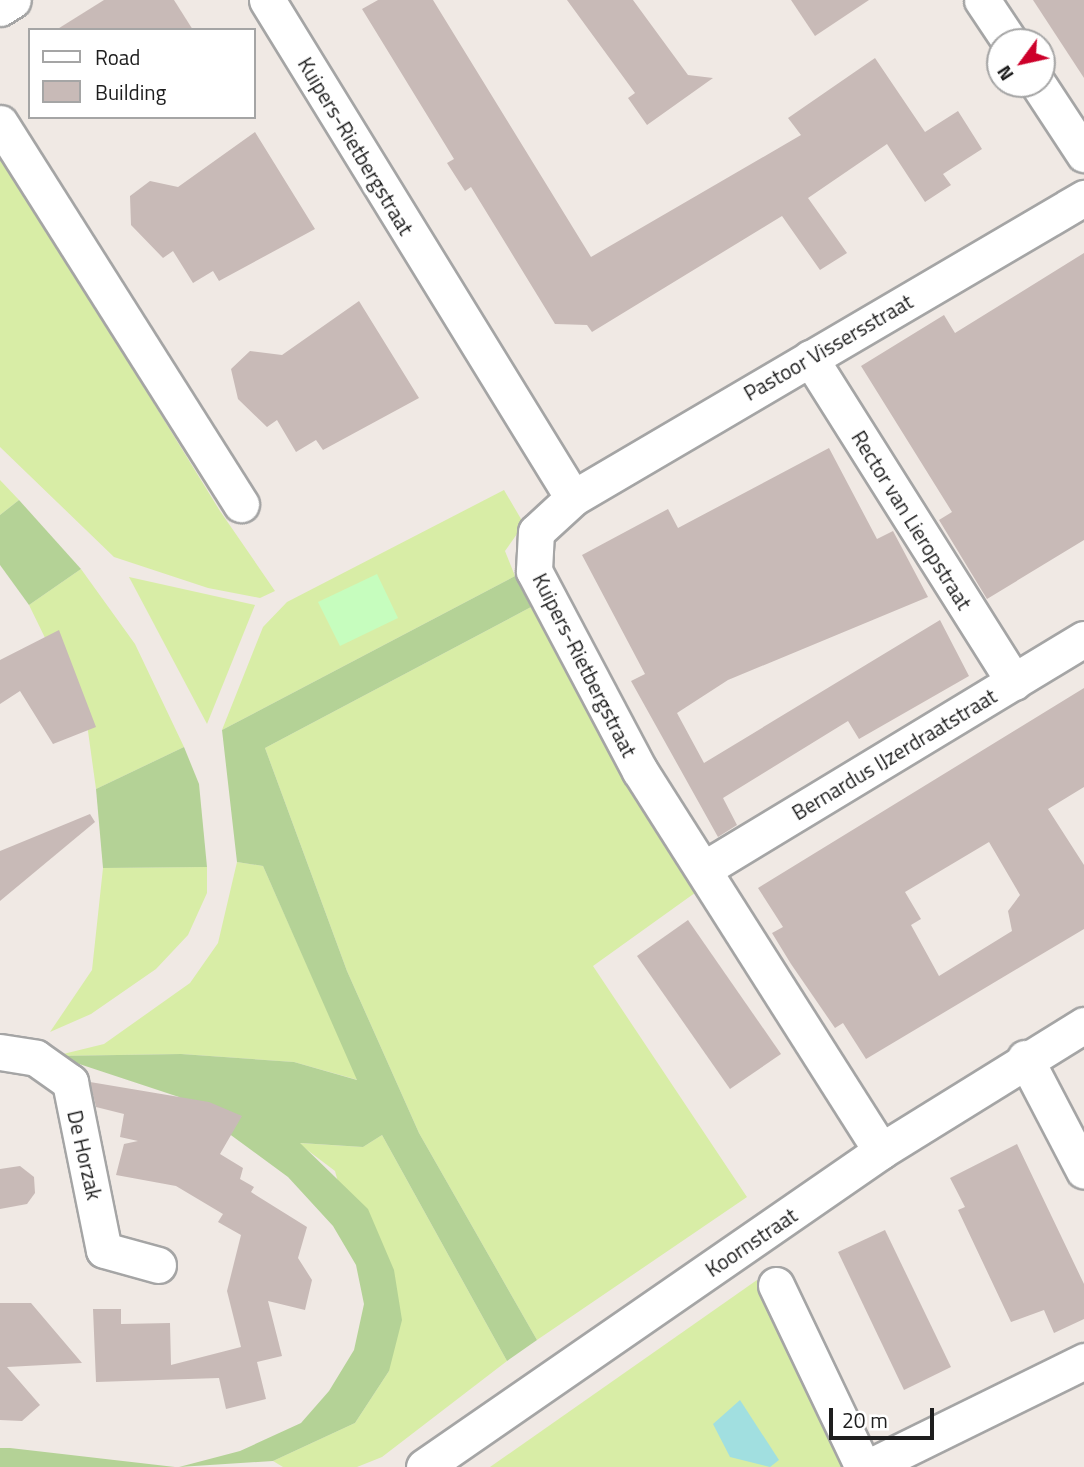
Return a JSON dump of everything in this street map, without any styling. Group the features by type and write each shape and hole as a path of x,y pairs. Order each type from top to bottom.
{"street":[{"path":"0,8 13,0"},
{"name":"Kuipers-Rietbergstraat","path":"267,0 573,498 536,532 534,571 640,771 881,1151"},
{"path":"982,0 1001,28"},
{"path":"1047,98 1084,153"},
{"path":"0,123 241,504"},
{"name":"Pastoor Vissersstraat","path":"573,498 1084,198"},
{"name":"Rector van Lieropstraat","path":"810,358 1014,682"},
{"name":"Bernardus IJzerdraatstraat","path":"704,869 1084,639"},
{"name":"Koornstraat","path":"424,1467 881,1151 1025,1058 1084,1025"},
{"name":"De Horzak","path":"0,1052 36,1058 70,1082 104,1250 158,1265"},
{"path":"1025,1058 1084,1171"},
{"path":"776,1285 863,1467"},
{"path":"869,1467 1084,1361"}],"green space":[{"path":"0,153 220,511 275,591 260,598 208,588 114,557 0,447"},
{"path":"0,480 19,500 0,515"},
{"path":"504,490 524,524 505,551 515,576 222,730 263,627 287,602"},
{"path":"19,500 81,569 29,605 0,565 0,515"},
{"path":"81,569 135,644 184,747 96,789 87,724 29,605"},
{"path":"377,574 398,618 340,646 318,602"},
{"path":"515,576 531,607 265,748 347,971 419,1133 537,1340 507,1361 382,1135 363,1147 300,1143 368,1209 394,1270 402,1320 389,1371 355,1423 273,1461 179,1467 240,1451 301,1423 329,1391 354,1350 364,1304 356,1265 333,1226 288,1177 179,1097 55,1056 181,1054 294,1062 357,1080 263,866 237,862 222,730"},
{"path":"129,577 255,605 207,724"},
{"path":"531,607 699,890 593,966 747,1197 537,1340 419,1133 347,971 265,748"},
{"path":"184,747 199,784 207,867 103,868 96,789"},
{"path":"237,862 263,866 358,1080 294,1062 181,1054 55,1056 104,1044 190,983 218,943"},
{"path":"207,867 207,893 188,935 156,969 91,1014 50,1032 92,970 103,868"},
{"path":"382,1135 507,1361 382,1457 357,1467 283,1467 273,1461 355,1423 389,1371 335,1171 298,1143 363,1147"},
{"path":"757,1280 848,1467 490,1467"},
{"path":"0,1448 10,1448 175,1467 0,1467"}],"water":[{"path":"740,1400 779,1460 770,1467 730,1457 713,1424"}],"building":[{"path":"104,0 174,0 192,28 59,28"},
{"path":"378,0 433,0 591,257 801,135 788,118 875,58 925,132 958,111 982,149 943,174 951,185 925,202 887,144 808,198 847,253 820,270 782,216 592,332 587,325 555,324 471,187 465,191 447,163 454,159 362,9"},
{"path":"567,0 633,0 688,75 713,78 647,125 628,98 635,93"},
{"path":"791,0 869,0 815,36"},
{"path":"1033,0 1084,0 1084,78 1056,35 1056,28 1051,28"},
{"path":"255,132 315,229 219,281 213,271 193,283 173,251 163,258 131,225 130,196 150,181 178,187"},
{"path":"1084,253 1084,540 987,599 939,520 952,512 861,366 944,315 955,333"},
{"path":"359,301 419,398 323,450 316,440 296,452 277,420 267,427 238,399 231,369 250,351 282,355"},
{"path":"829,448 877,539 893,531 928,597 728,680 677,713 704,763 940,620 969,676 859,739 848,721 723,798 737,825 718,837 631,681 645,674 582,555 668,509 678,528"},
{"path":"59,630 96,727 53,744 20,691 0,704 0,660"},
{"path":"1084,688 1084,787 1048,809 1084,865 1084,929 866,1059 843,1023 835,1028 791,964 772,933 783,927 758,888","holes":["989,842 1020,895 1008,911 1012,931 939,976 911,925 921,919 905,892"]},
{"path":"90,814 95,822 0,901 0,851"},
{"path":"688,920 781,1054 730,1089 637,956"},
{"path":"90,1082 209,1102 242,1116 220,1154 243,1168 240,1179 254,1187 251,1192 307,1227 298,1258 312,1280 305,1310 268,1301 282,1356 257,1362 266,1399 226,1409 219,1378 96,1382 93,1309 121,1309 121,1324 170,1323 171,1365 241,1347 227,1291 241,1235 218,1222 223,1214 176,1186 116,1175 124,1144 138,1141 120,1137 124,1114 96,1107"},
{"path":"1017,1144 1084,1284 1084,1319 1054,1333 1044,1310 1011,1322 958,1210 965,1207 950,1178"},
{"path":"20,1166 34,1177 35,1193 27,1204 0,1209 0,1169"},
{"path":"885,1230 951,1367 904,1390 838,1252"},
{"path":"0,1303 31,1303 82,1363 7,1367 40,1405 22,1421 0,1420"}]}
